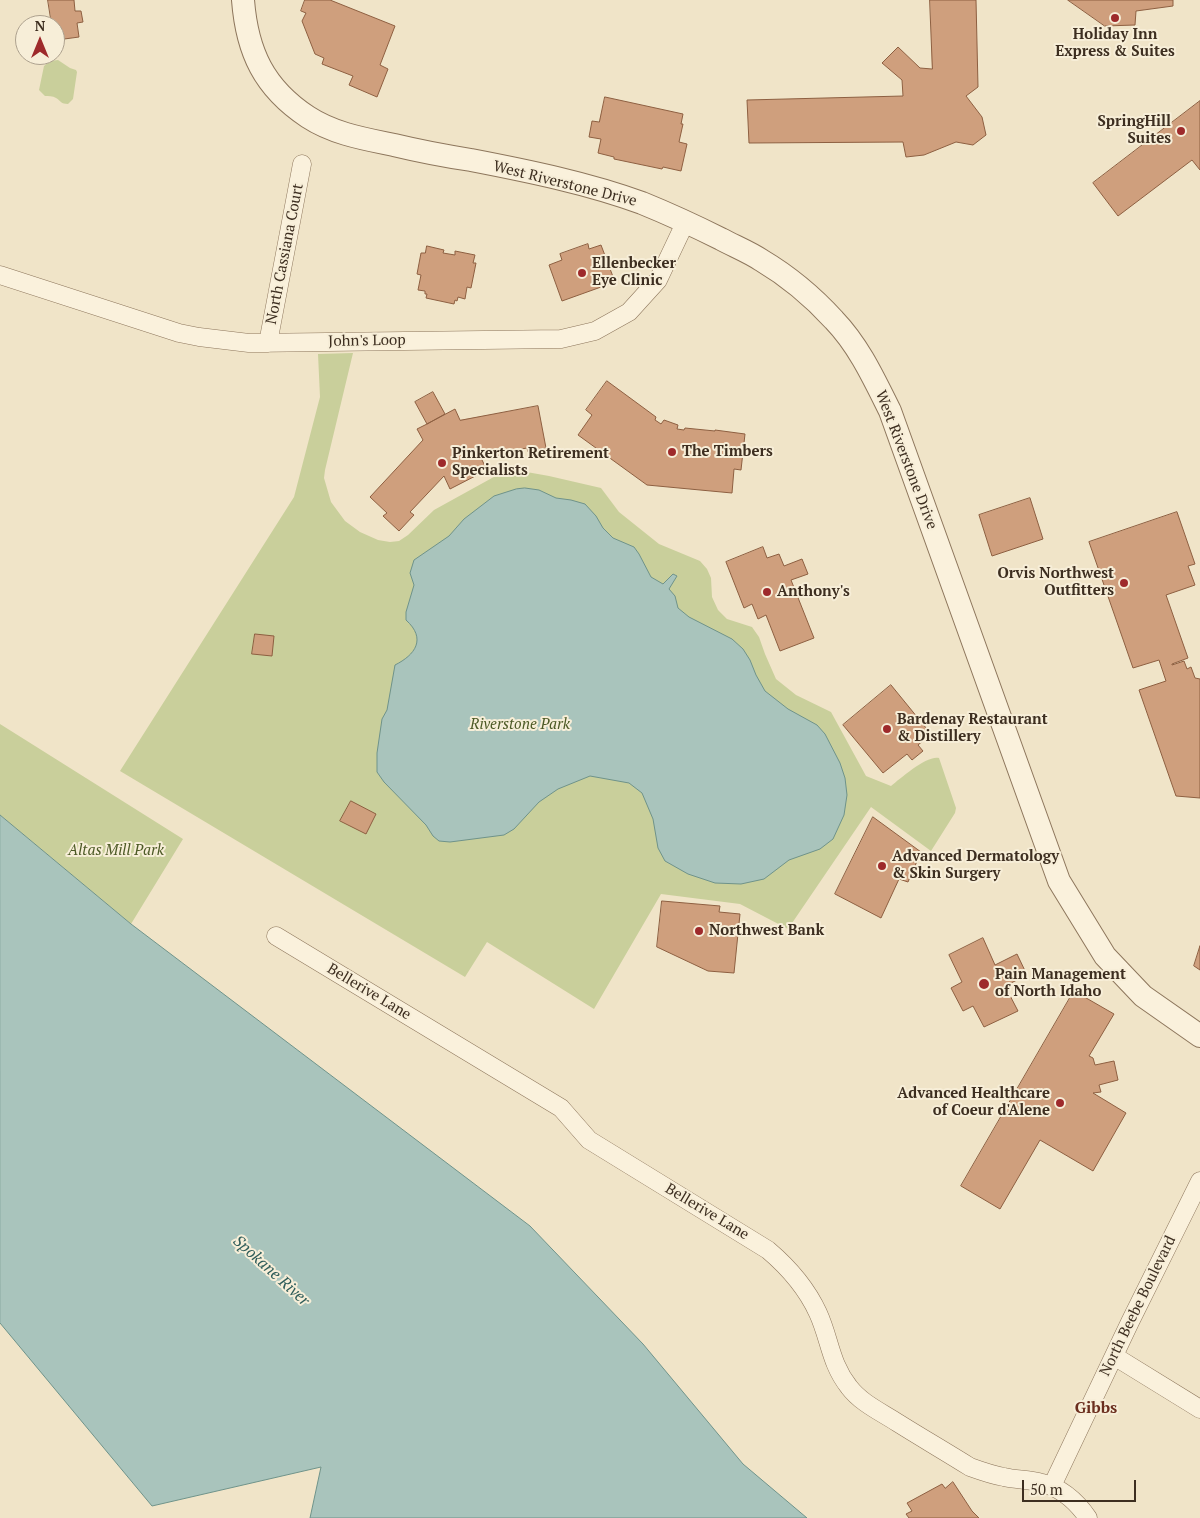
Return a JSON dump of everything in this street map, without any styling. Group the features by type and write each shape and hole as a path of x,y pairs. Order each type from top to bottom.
{"street":[{"name":"West Riverstone Drive","path":"243,0 251,46 260,66 272,86 310,118 334,130 364,139 534,173 595,188 641,203 686,221 762,260 803,290 835,321 866,362 890,411 1058,881 1106,956 1143,996 1200,1036"},
{"name":"North Cassiana Court","path":"268,343 302,164"},
{"name":"John's Loop","path":"0,275 179,332 229,340 268,343 561,339 595,330 629,312 658,280 686,221"},
{"name":"Bellerive Lane","path":"276,936 561,1108 589,1140 768,1250 788,1270 807,1294 818,1312 838,1371 850,1388 868,1405 970,1466 1003,1477 1036,1481 1052,1486 1072,1499 1088,1518"},
{"name":"North Beebe Boulevard","path":"1052,1486 1200,1181"},
{"path":"1114,1356 1200,1409"}],"green space":[{"path":"65,65 76,70 73,99 68,104 62,103 56,98 45,96 39,90 44,66"},
{"name":"Riverstone Park","path":"353,353 324,478 331,502 345,521 360,532 378,540 399,541 434,510 501,473 521,471 601,488 619,512 659,544 700,561 707,569 711,578 712,597 718,610 727,619 752,627 759,637 776,679 796,695 831,712 866,776 891,786 921,763 939,758 956,808 955,813 931,851 871,807 788,929 740,904 661,894 594,1009 487,942 465,977 120,771 294,497 320,397 318,354"},
{"name":"Altas Mill Park","path":"0,724 183,839 131,924 0,815"}],"water":[{"path":"525,488 539,490 556,498 585,504 613,538 634,547 651,577 663,584 673,574 677,576 669,589 675,596 678,608 689,617 732,639 743,649 750,660 765,691 788,709 817,725 825,734 840,763 845,778 847,795 844,815 833,839 820,849 789,860 764,879 741,884 715,883 688,874 665,861 658,848 653,819 642,793 629,783 590,776 558,789 539,802 514,829 504,835 450,842 439,841 433,836 426,825 384,782 377,772 377,753 382,719 387,710 395,665 413,651 417,640 416,634 406,620 406,612 414,585 410,573 414,560 449,536 464,519 494,496"},
{"name":"Spokane River","path":"0,815 131,924 530,1226 643,1344 743,1464 807,1518 310,1518 321,1467 152,1506 0,1323"}],"building":[{"path":"48,0 74,0 75,11 81,11 83,22 77,23 79,37 65,39 65,15 50,15"},
{"path":"305,0 330,0 395,26 380,65 388,69 377,97 349,85 353,76 322,64 324,58 315,54 302,21 306,13 301,11"},
{"path":"930,0 976,0 978,87 966,96 982,117 986,135 973,145 956,142 924,155 906,157 903,142 749,143 747,100 903,96 902,80 882,63 898,47 920,68 932,69"},
{"name":"Holiday Inn Express & Suites","path":"1068,0 1173,0 1173,6 1136,11 1135,25 1105,26"},
{"path":"605,97 683,114 679,142 687,144 681,171 614,159 614,157 598,153 601,139 589,137 592,121 599,122"},
{"name":"SpringHill Suites","path":"1200,101 1200,170 1192,160 1118,216 1093,183"},
{"name":"Ellenbecker Eye Clinic","path":"588,244 589,249 601,245 615,282 562,301 549,265 562,260 560,254"},
{"path":"427,246 444,250 443,253 455,255 455,251 475,255 473,263 476,263 471,288 467,287 465,299 458,297 454,304 426,298 427,294 425,294 425,291 418,290 421,275 417,274 421,253 425,253"},
{"name":"The Timbers","path":"607,381 656,417 655,420 661,424 664,420 678,425 677,429 715,430 745,434 741,470 734,469 732,493 647,485 578,435 592,415 586,410"},
{"path":"433,392 445,414 427,424 415,402"},
{"name":"Pinkerton Retirement Specialists","path":"538,406 546,448 528,452 527,448 505,452 505,454 496,456 495,453 480,456 487,470 450,489 444,476 410,512 414,515 399,531 383,516 387,513 370,497 423,440 417,429 455,409 460,420"},
{"path":"1030,498 1043,539 992,556 979,515"},
{"path":"1177,512 1195,564 1188,566 1195,585 1166,595 1188,658 1172,665 1184,661 1187,669 1191,667 1195,678 1200,679 1200,798 1176,796 1139,690 1166,681 1159,660 1133,668 1089,542"},
{"name":"Anthony's","path":"763,547 767,558 779,554 784,566 802,559 808,574 791,580 814,638 780,651 766,615 758,619 752,604 744,608 726,562"},
{"path":"255,634 274,636 272,656 252,654"},
{"name":"Bardenay Restaurant & Distillery","path":"891,685 931,734 918,745 923,751 912,760 907,754 883,773 843,725"},
{"path":"351,801 376,814 366,834 340,821"},
{"name":"Advanced Dermatology & Skin Surgery","path":"873,817 921,852 908,882 899,879 881,918 835,894"},
{"name":"Northwest Bank","path":"662,901 720,906 719,912 740,914 734,973 708,971 657,947"},
{"name":"Pain Management of North Idaho","path":"983,938 995,965 1017,954 1027,975 1005,986 1018,1011 984,1027 973,1006 963,1011 951,988 962,982 949,955"},
{"path":"1200,946 1200,970 1194,966"},
{"name":"Advanced Healthcare of Coeur d'Alene","path":"1074,991 1114,1014 1089,1056 1093,1058 1095,1065 1114,1061 1118,1080 1099,1085 1101,1092 1093,1093 1126,1113 1093,1171 1040,1140 1000,1209 961,1186"},
{"path":"953,1482 972,1511 979,1518 909,1518 906,1514 912,1511 907,1503 942,1484 945,1488"}],"place":[{"name":"Holiday Inn Express & Suites","path":"1115,18"},
{"name":"SpringHill Suites","path":"1181,131"},
{"name":"Ellenbecker Eye Clinic","path":"582,273"},
{"name":"The Timbers","path":"672,452"},
{"name":"Pinkerton Retirement Specialists","path":"442,463"},
{"name":"Orvis Northwest Outfitters","path":"1124,583"},
{"name":"Anthony's","path":"767,592"},
{"name":"Bardenay Restaurant & Distillery","path":"887,729"},
{"name":"Advanced Dermatology & Skin Surgery","path":"882,866"},
{"name":"Northwest Bank","path":"699,931"},
{"name":"Pain Management of North Idaho","path":"984,984"},
{"name":"Advanced Healthcare of Coeur d'Alene","path":"1060,1103"}],"district":[{"name":"Gibbs","path":"1096,1408"}]}
